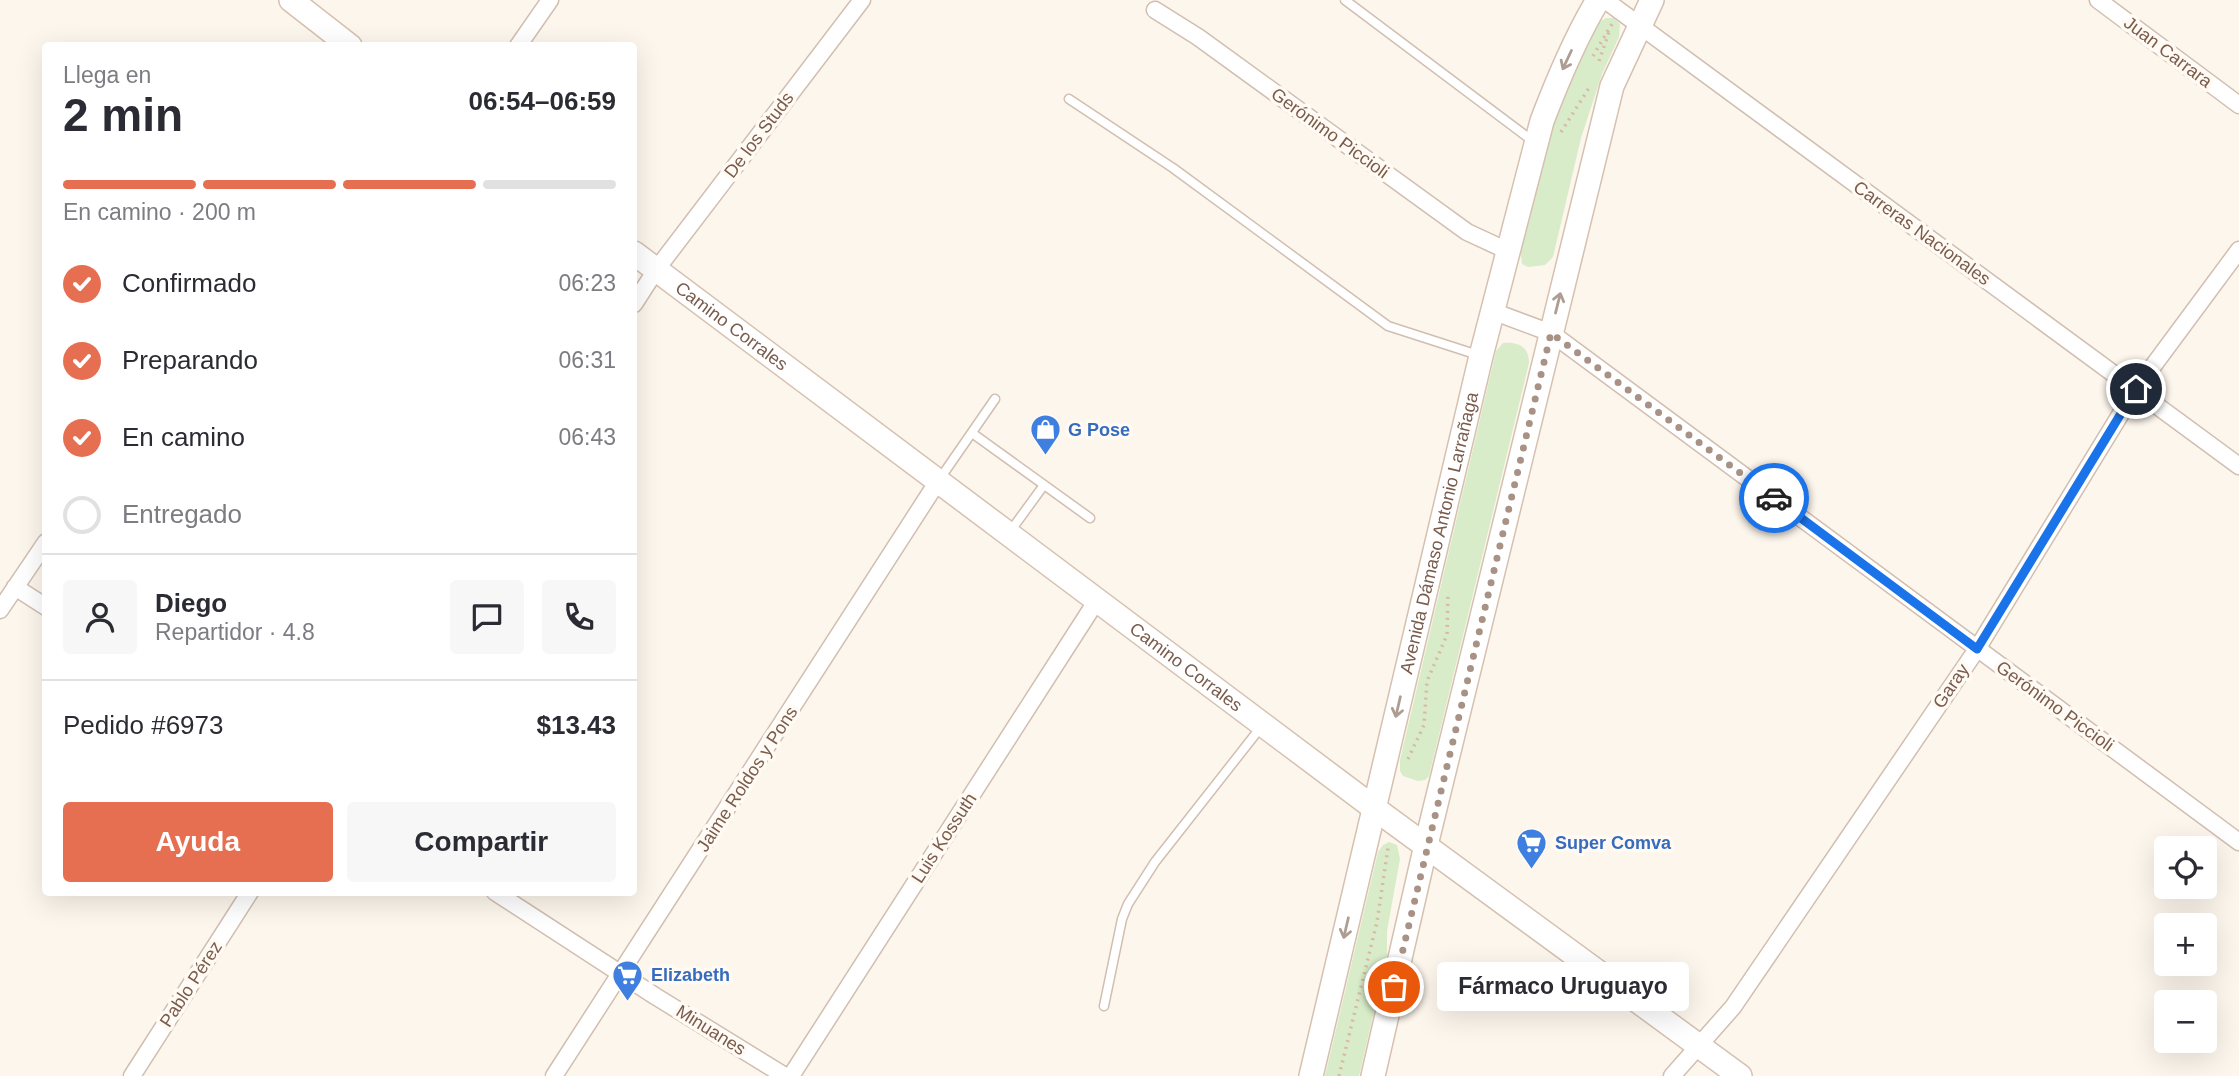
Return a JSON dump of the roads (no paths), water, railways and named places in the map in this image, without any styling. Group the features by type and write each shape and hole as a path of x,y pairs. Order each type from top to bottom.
{"street":[{"path":"291,0 345,42"},
{"path":"521,42 550,0"},
{"name":"De los Studs","path":"656,270 862,0"},
{"name":"Avenida Dámaso Antonio Larrañaga","path":"1311,1076 1383,814 1481,356 1536,144 1556,84 1598,0"},
{"name":"Carreras Nacionales","path":"1605,0 2239,466"},
{"path":"1373,1076 1426,845 1612,86 1652,0"},
{"name":"Juan Carrara","path":"2098,0 2239,105"},
{"name":"Gerónimo Piccioli","path":"1155,10 1198,37 1467,232 1508,251"},
{"name":"Garay","path":"1672,1076 1733,1007 1977,649 2136,389 2239,250"},
{"name":"Camino Corrales","path":"637,255 1383,814 1740,1076"},
{"path":"637,299 656,270"},
{"name":"Gerónimo Piccioli","path":"1492,311 1551,333 2239,842"},
{"name":"Jaime Roldos y Pons","path":"554,1076 938,481"},
{"path":"0,610 42,548"},
{"path":"15,587 42,604"},
{"name":"Luis Kossuth","path":"791,1076 1097,600"},
{"name":"Pablo Pérez","path":"132,1076 247,896"},
{"name":"Minuanes","path":"501,896 785,1076"}],"lane":[{"path":"1345,0 1536,144"},
{"path":"1069,99 1173,168 1388,326 1481,356"},
{"path":"938,481 995,399"},
{"path":"972,433 1090,518"},
{"path":"1010,533 1044,485"},
{"path":"1104,1006 1122,919 1128,904 1155,862 1263,724"}],"place":[{"name":"G Pose","path":"1045,457"},
{"name":"Super Comva","path":"1532,870"},
{"name":"Fármaco Uruguayo","path":"1394,987"},
{"name":"Elizabeth","path":"628,1002"}]}
